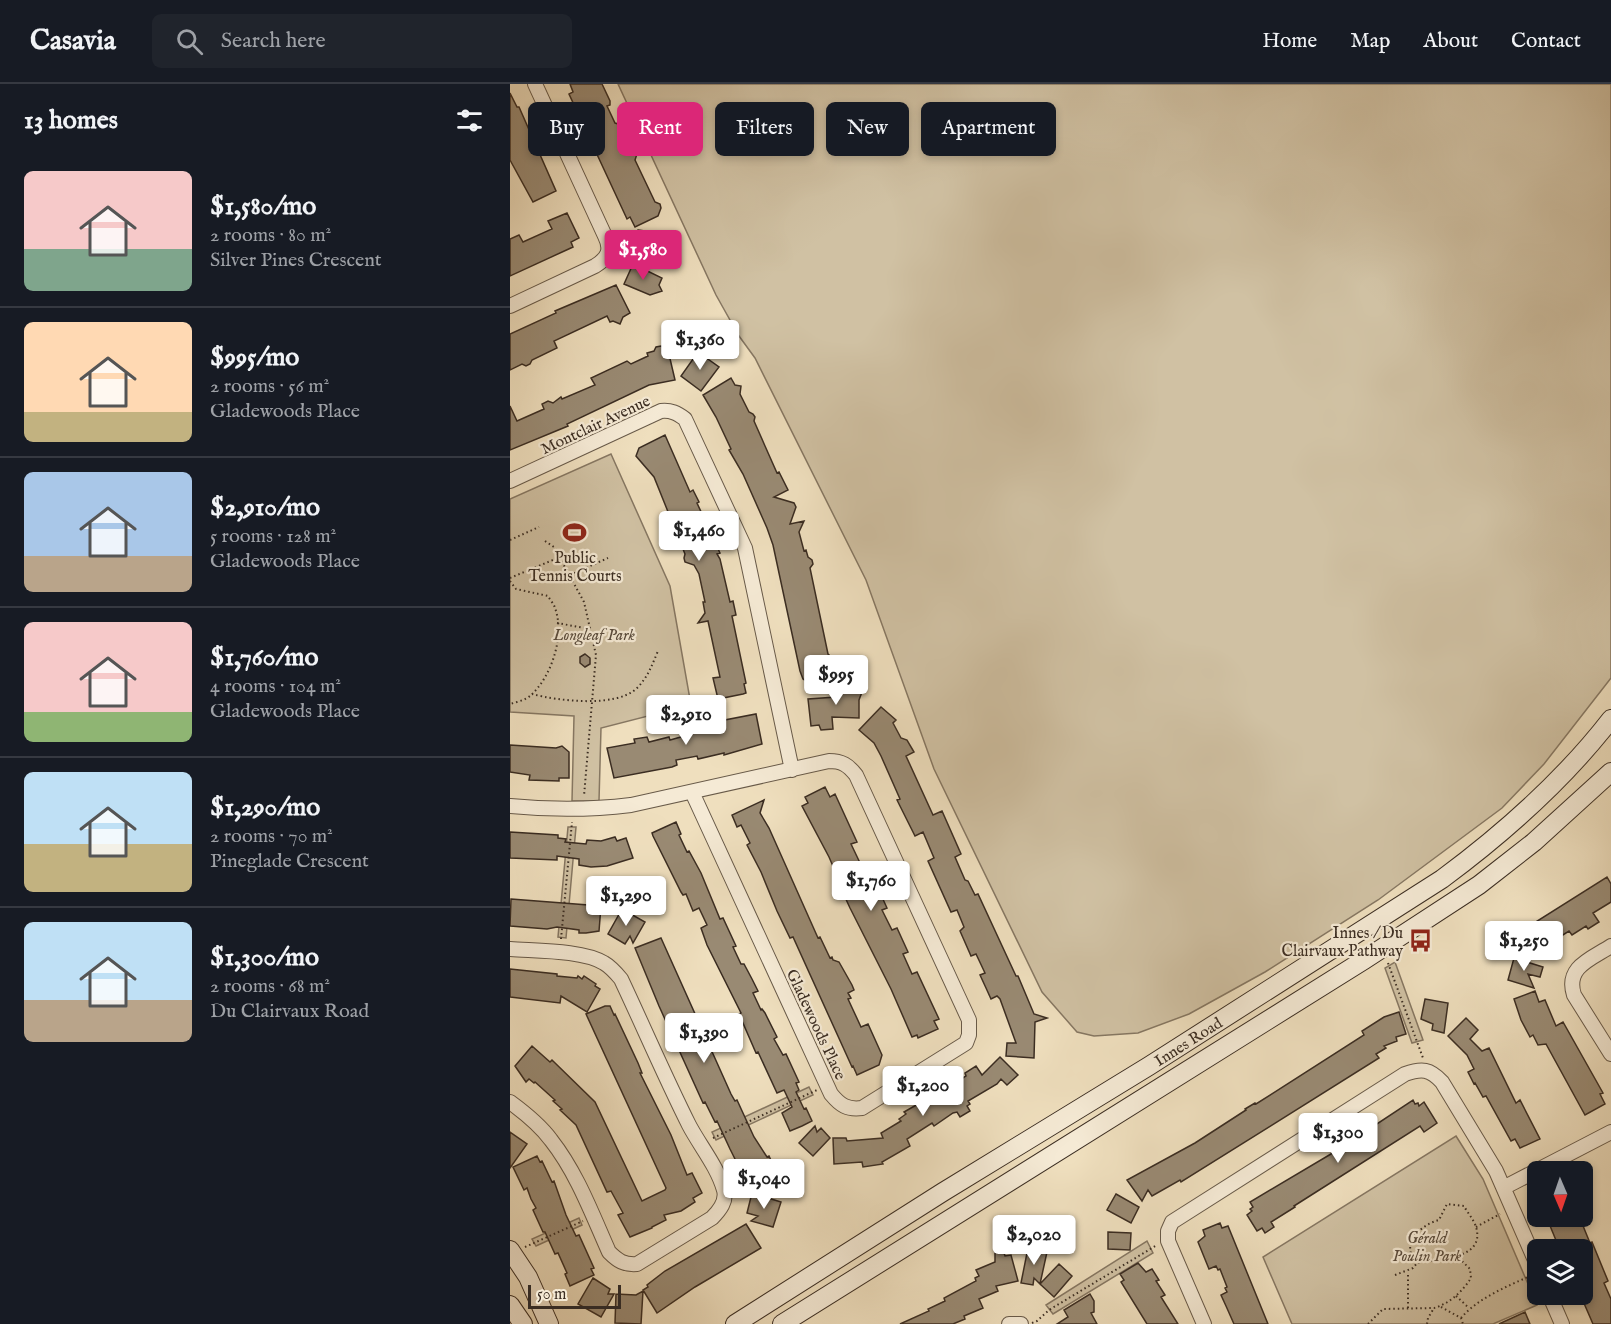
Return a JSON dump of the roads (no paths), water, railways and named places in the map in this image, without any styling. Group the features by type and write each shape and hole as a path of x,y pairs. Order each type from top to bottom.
{"main road":[{"name":"Innes Road","path":"735,1324 943,1192 1149,1066 1442,879 1486,846 1544,794 1593,742 1611,719"},
{"name":"Innes Road","path":"782,1324 1364,960 1479,885 1534,842 1611,772"},
{"path":"511,1251 528,1277 549,1324"},
{"path":"510,1305 523,1324"}],"street":[{"path":"510,306 605,261 608,252 605,236 535,84"},
{"name":"Montclair Avenue","path":"510,481 661,411 667,410 685,419 745,548 792,770"},
{"name":"Gladewoods Place","path":"510,806 578,810 631,805 837,761 849,766 856,775 969,1020 970,1027 966,1043 862,1108 852,1109 840,1105 831,1094 692,792"},
{"path":"1611,946 1577,968 1572,977 1571,987 1611,1054"},
{"path":"510,949 582,955 605,963 621,979 690,1126 724,1191 723,1203 719,1212 637,1264 627,1265 617,1260 609,1252 576,1179 551,1140 530,1116 510,1102"},
{"path":"1204,1324 1168,1241 1168,1231 1172,1222 1405,1074 1417,1070 1427,1070 1442,1083 1504,1187 1527,1241"},
{"path":"1504,1187 1611,1132"},
{"path":"1554,1305 1562,1324"},
{"path":"1009,1324 1021,1324"}],"place":[{"name":"Public Tennis Courts","path":"575,532"},
{"name":"Innes / Du Clairvaux Pathway","path":"1421,941"}],"park label":[{"name":"Longleaf Park","path":"594,634"},
{"name":"Gérald Poulin Park","path":"1427,1246"}]}
